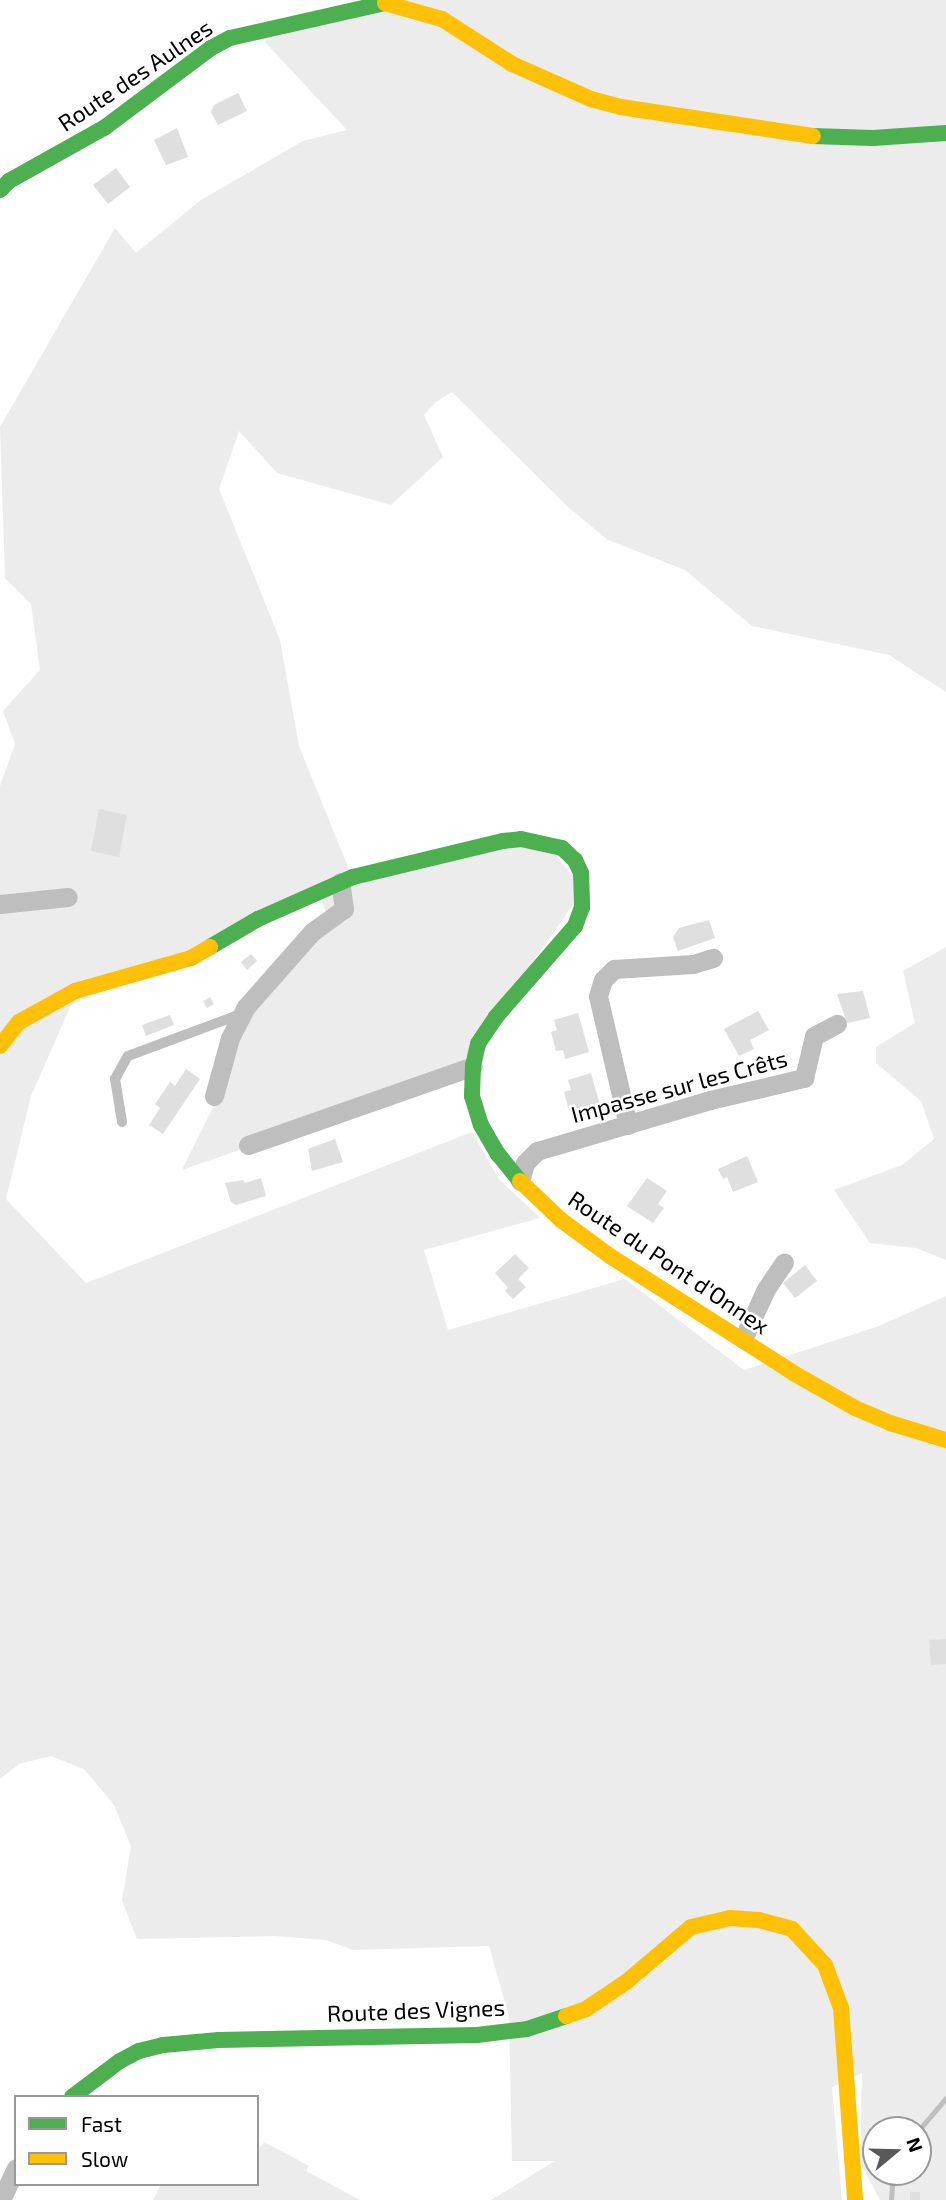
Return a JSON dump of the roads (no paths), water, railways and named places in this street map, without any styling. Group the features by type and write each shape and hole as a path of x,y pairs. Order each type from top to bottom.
{"street":[{"name":"Route des Aulnes","path":"0,190 9,181 104,128 211,48 230,38 388,2 442,19 512,64 591,99 621,107 823,137 873,138 946,133"},
{"name":"Route du Pont d'Onnex","path":"0,1046 19,1022 75,991 191,958 258,919 340,881 521,839 562,848 575,860 582,873 582,907 575,926 496,1017 478,1044 473,1066 472,1096 481,1125 520,1181 561,1220 610,1256 807,1381 855,1408 890,1423 946,1440"},
{"path":"215,1096 230,1038 242,1013 312,932 344,909 340,881"},
{"path":"0,904 68,897"},
{"path":"628,1125 598,996 603,980 614,969 693,964 713,958"},
{"name":"Impasse sur les Crêts","path":"520,1181 525,1163 537,1151 710,1100 804,1079 814,1036 837,1024"},
{"path":"248,1145 473,1066"},
{"path":"743,1339 766,1289 784,1262"},
{"name":"Route des Vignes","path":"75,2095 120,2061 139,2051 163,2045 219,2040 477,2035 527,2029 586,2009 626,1982 691,1927 730,1918 759,1920 792,1929 825,1965 834,1983 841,2008 855,2200"},
{"path":"1,2200 14,2172"}],"lane":[{"path":"122,1122 115,1079 128,1056 242,1013"}],"waterway":[{"path":"931,2116 946,2098"},
{"path":"891,2200 892,2186"}]}
